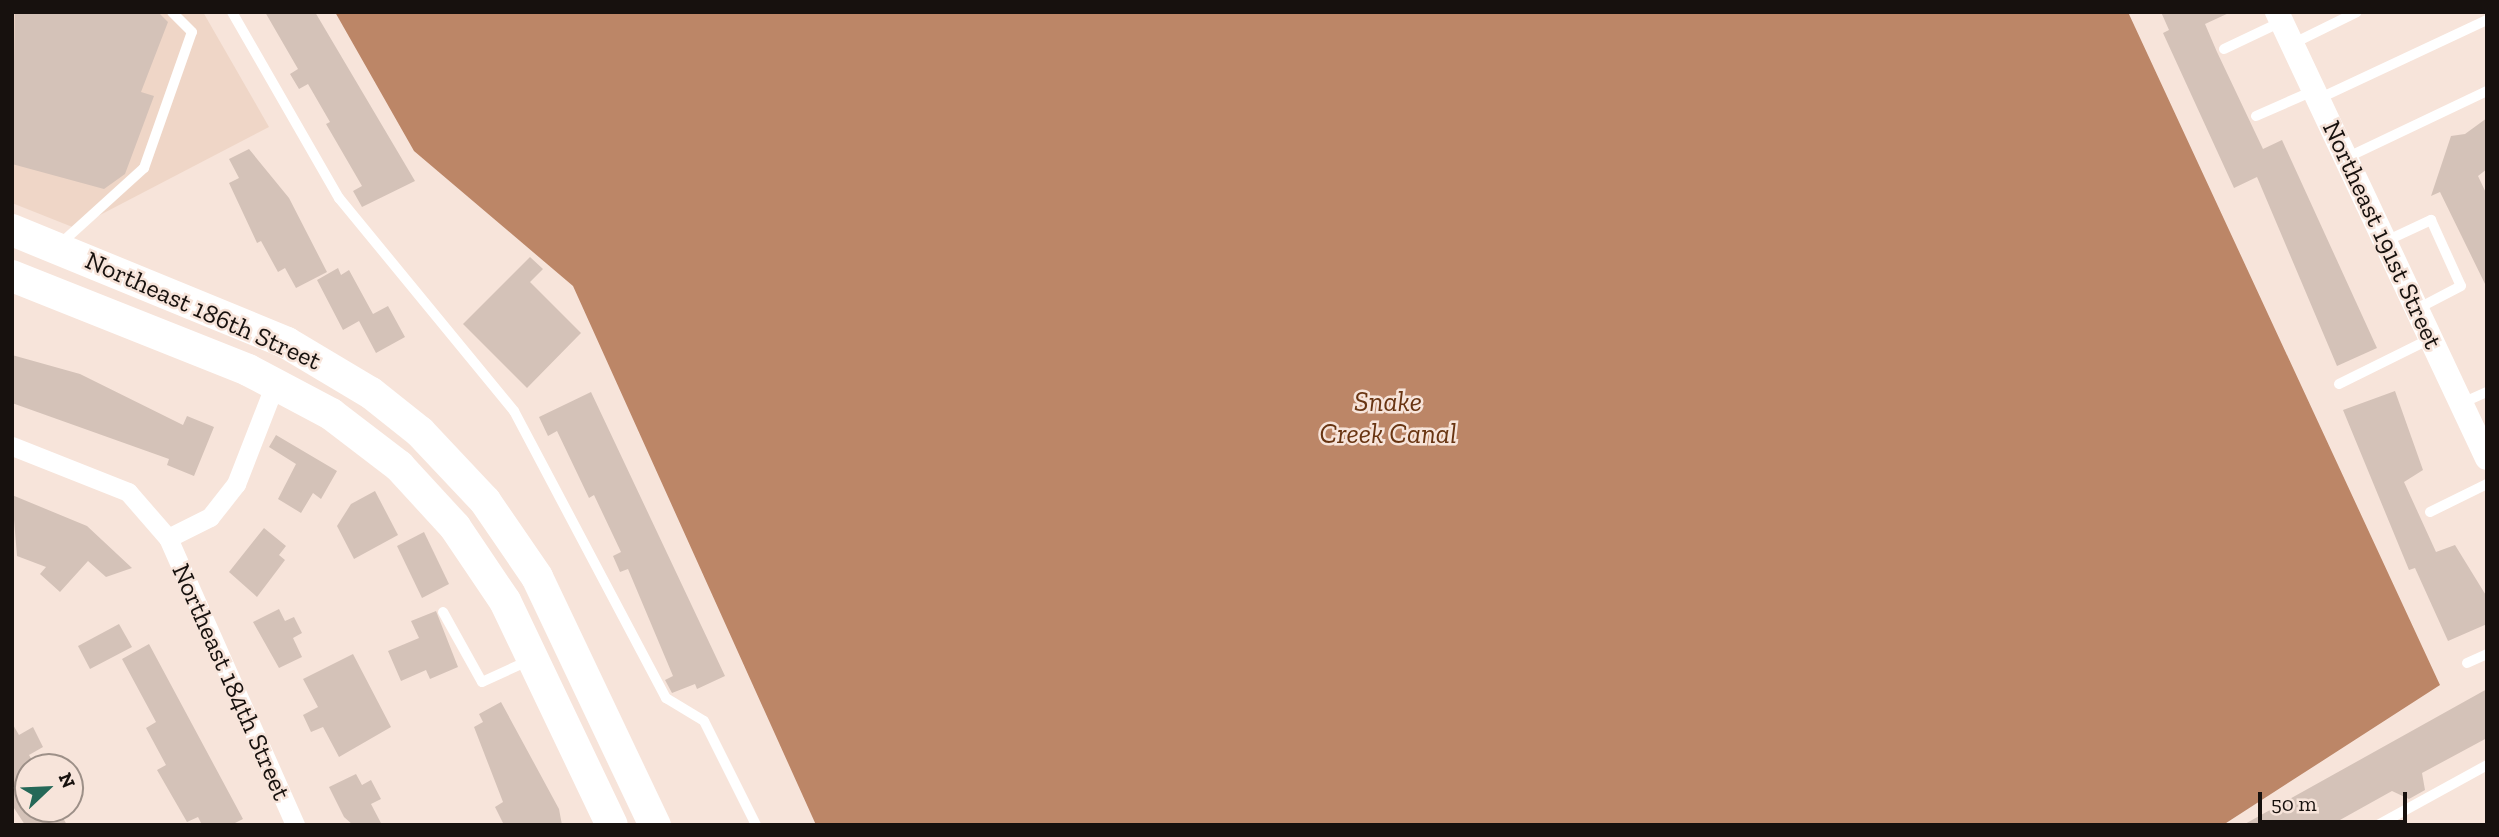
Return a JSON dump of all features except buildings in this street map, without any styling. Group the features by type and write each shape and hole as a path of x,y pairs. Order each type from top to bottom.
{"main road":[{"name":"Northeast 186th Street","path":"12,230 287,343 371,393 428,440 485,501 537,577 655,825"},
{"name":"Northeast 186th Street","path":"12,276 275,384 341,421 419,485 489,575 534,658 612,825"}],"street":[{"name":"Northeast 191st Street","path":"2283,26 2487,458"},
{"path":"168,538 209,517 236,484 275,384"},
{"name":"Northeast 184th Street","path":"12,446 128,492 168,538 295,825"}],"lane":[{"path":"56,247 144,168 192,32 172,12"},
{"path":"232,12 339,198 514,411 666,698 704,721 756,825"},
{"path":"2224,49 2283,26 2357,12"},
{"path":"2256,116 2316,95 2487,20"},
{"path":"2345,158 2487,91"},
{"path":"2385,241 2431,220 2461,286 2417,309"},
{"path":"2339,384 2431,338"},
{"path":"2461,404 2487,392"},
{"path":"2430,513 2487,484"},
{"path":"443,612 482,682 534,658"},
{"path":"2467,663 2487,654"},
{"path":"2378,825 2487,765"}],"shaded area":[{"path":"12,12 203,12 269,127 75,228 12,203"}],"water":[{"name":"Snake Creek Canal","path":"335,12 2128,12 2440,685 2223,825 816,825 573,286 414,151"}]}
